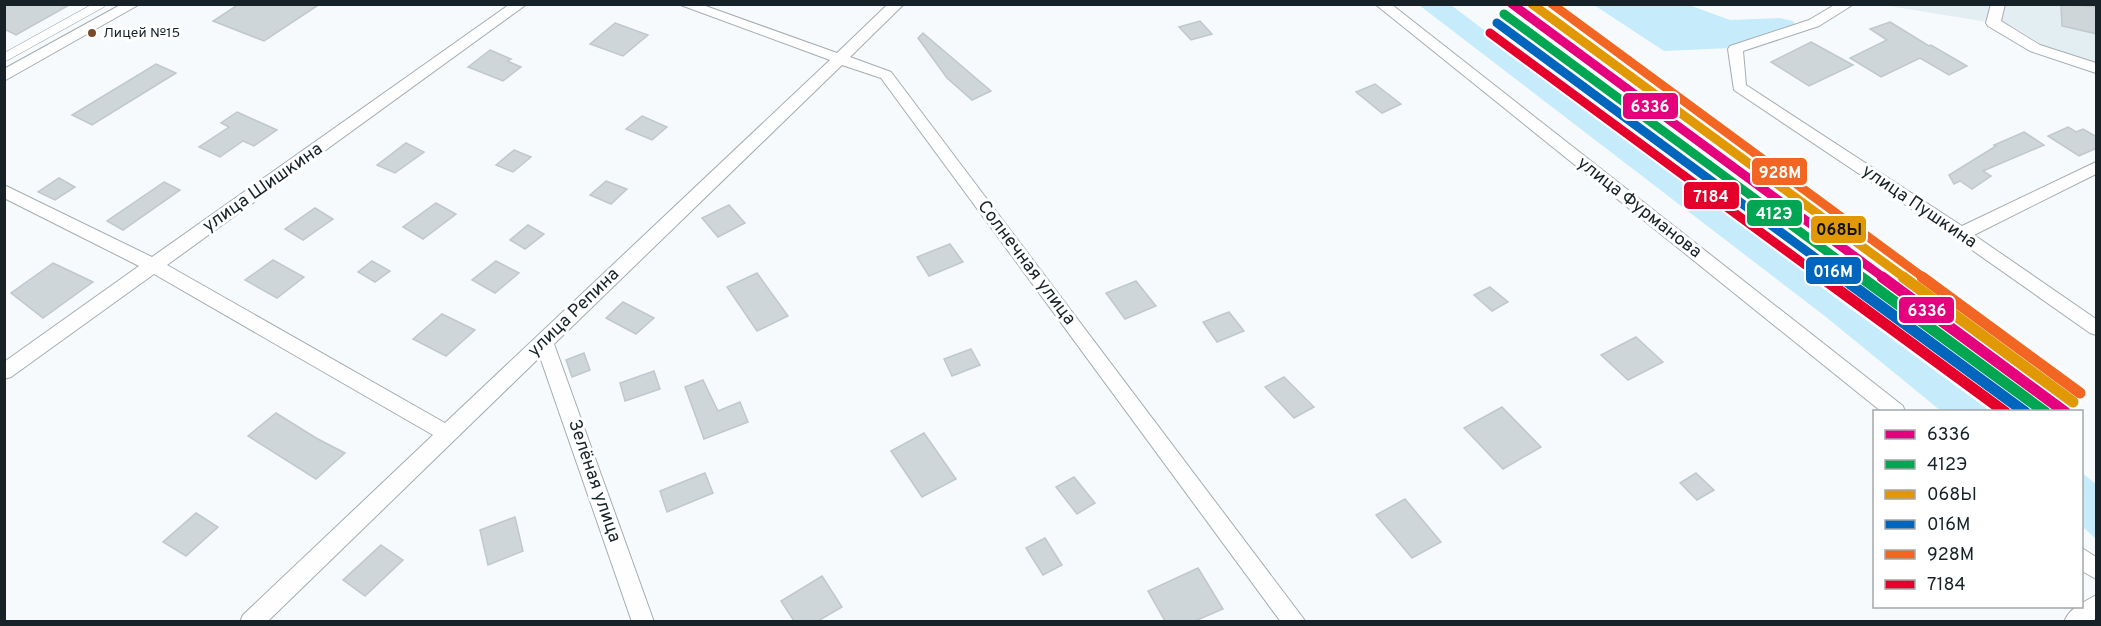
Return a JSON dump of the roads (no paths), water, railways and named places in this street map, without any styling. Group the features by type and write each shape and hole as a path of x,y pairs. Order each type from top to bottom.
{"street":[{"path":"7,71 133,4"},
{"name":"улица Шишкина","path":"4,372 520,4"},
{"name":"Солнечная улица","path":"685,4 886,75 1295,621"},
{"name":"улица Репина","path":"252,621 897,4"},
{"name":"улица Фурманова","path":"1382,4 1895,410"},
{"name":"улица Пушкина","path":"1847,4 1814,23 1735,49 1739,87 1961,234 2097,328"},
{"path":"1998,4 1993,23 2035,48 2097,68"},
{"path":"1961,234 2097,167"},
{"path":"4,191 154,266 447,434"},
{"name":"Зелёная улица","path":"544,341 643,621"},
{"path":"2083,559 2097,570"},
{"path":"2075,621 2097,605"}],"lane":[{"path":"5,56 101,4"}],"place":[{"name":"Лицей №15","path":"92,33"}]}
